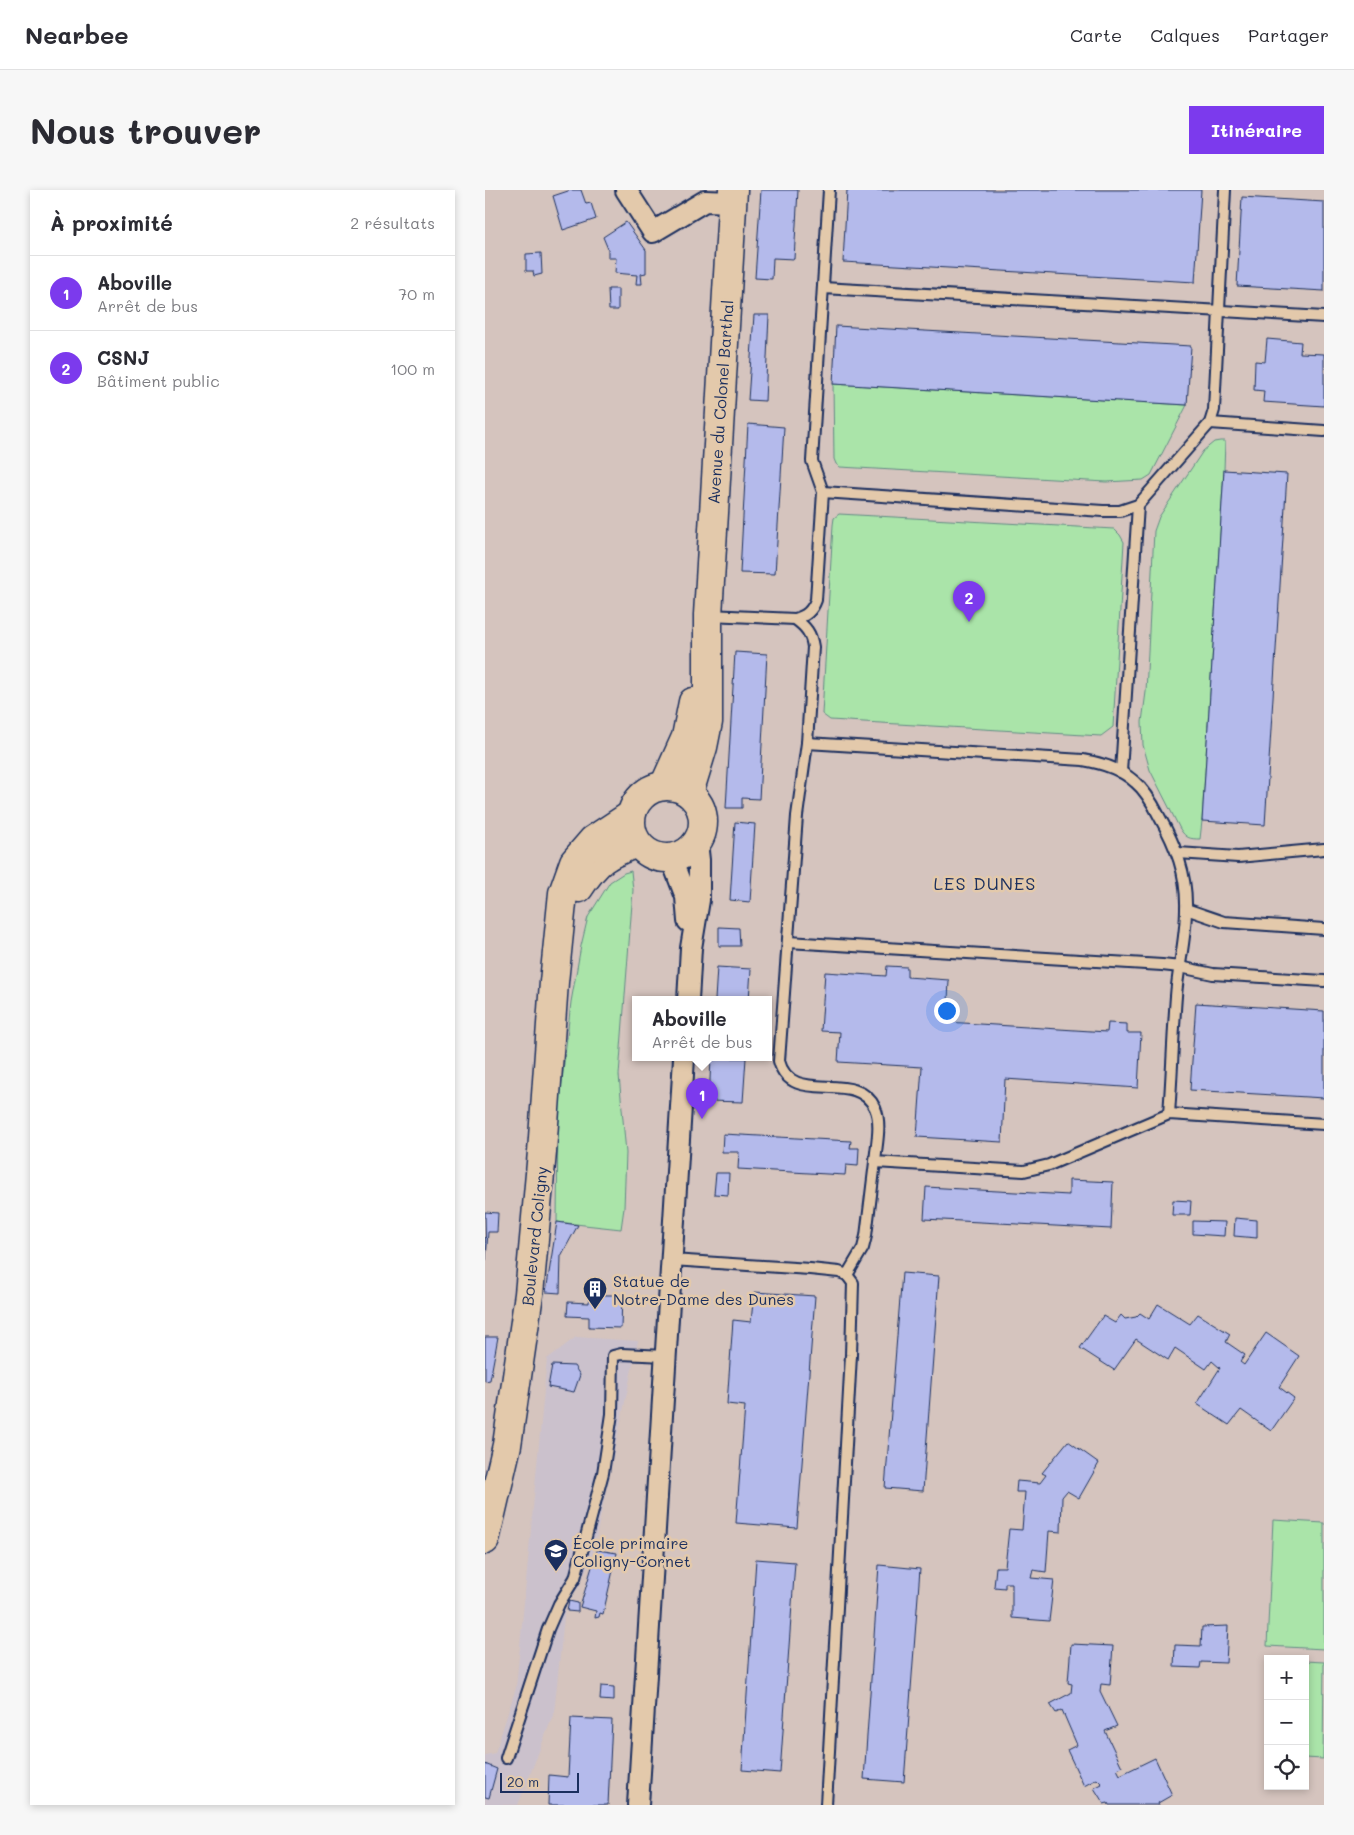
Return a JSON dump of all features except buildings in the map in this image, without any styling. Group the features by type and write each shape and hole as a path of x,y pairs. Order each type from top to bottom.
{"street":[{"path":"626,190 653,232 705,201 733,196"},
{"name":"Avenue du Colonel Barthal","path":"677,789 708,615 733,196"},
{"path":"665,858 677,856 697,842 703,821 696,801 677,789 653,788 635,804 631,815 631,825 637,843 648,853 665,858 674,866 686,897 691,948"},
{"name":"Boulevard Coligny","path":"485,1540 507,1445 529,1294 558,930 563,893 574,862 593,840 631,815"},
{"path":"688,996 691,948 699,900 697,842"},
{"name":"Boulevard Coligny","path":"558,930 576,893 599,861 610,854 637,843"},
{"path":"638,1805 684,1061"}],"lane":[{"path":"708,615 795,619 804,616 812,609 816,600 823,492 812,461 829,190"},
{"path":"823,492 1103,511 1121,511 1138,505 1209,423 1214,410 1225,190"},
{"path":"823,288 1324,317"},
{"path":"1209,423 1324,431"},
{"path":"1121,772 1138,505"},
{"path":"795,619 805,627 811,636 813,647 807,743 797,816 779,1061 781,1068 790,1080 807,1085 847,1088 858,1091 875,1108 878,1122 866,1236 863,1248 847,1275"},
{"path":"807,743 1099,762 1121,772 1147,794 1172,838 1178,853 1186,909 1176,994 1169,1114"},
{"path":"1178,853 1238,858 1324,849"},
{"path":"1186,909 1224,922 1324,929"},
{"path":"788,942 1180,967 1213,974 1324,981"},
{"path":"875,1162 1024,1171 1049,1165 1169,1114 1324,1124"},
{"path":"671,1260 839,1272 847,1275 853,1283 851,1354 827,1805"},
{"path":"506,1758 548,1629 559,1604 575,1578 603,1473 612,1414 613,1356 621,1354 666,1356"}],"shaded area":[{"name":"École primaire Coligny-Cornet","path":"576,1337 638,1341 592,1556 578,1589 566,1598 554,1713 518,1805 485,1805 485,1755 495,1753 516,1688 547,1359"}],"green space":[{"path":"833,384 1187,405 1151,475 1143,480 1106,482 840,467 834,459"},
{"path":"1225,441 1224,470 1202,821 1200,839 1196,839 1186,836 1180,829 1150,770 1143,745 1142,722 1146,692 1154,531 1159,517 1203,451 1214,442"},
{"path":"839,514 1114,529 1124,542 1113,727 1101,736 830,720 822,714 833,525 834,518"},
{"path":"631,871 633,890 619,1075 626,1153 624,1208 621,1229 557,1222 558,1116 571,1002 581,946 588,917 610,882"},
{"path":"1273,1520 1324,1523 1324,1649 1267,1646"},
{"path":"1309,1661 1324,1662 1323,1759 1309,1758"}],"place":[{"name":"CSNJ","path":"969,622"},
{"name":"Aboville","path":"702,1119"},
{"name":"Statue de Notre-Dame des Dunes","path":"595,1310"},
{"name":"École primaire Coligny-Cornet","path":"556,1572"}],"district":[{"name":"LES DUNES","path":"985,883"}]}
